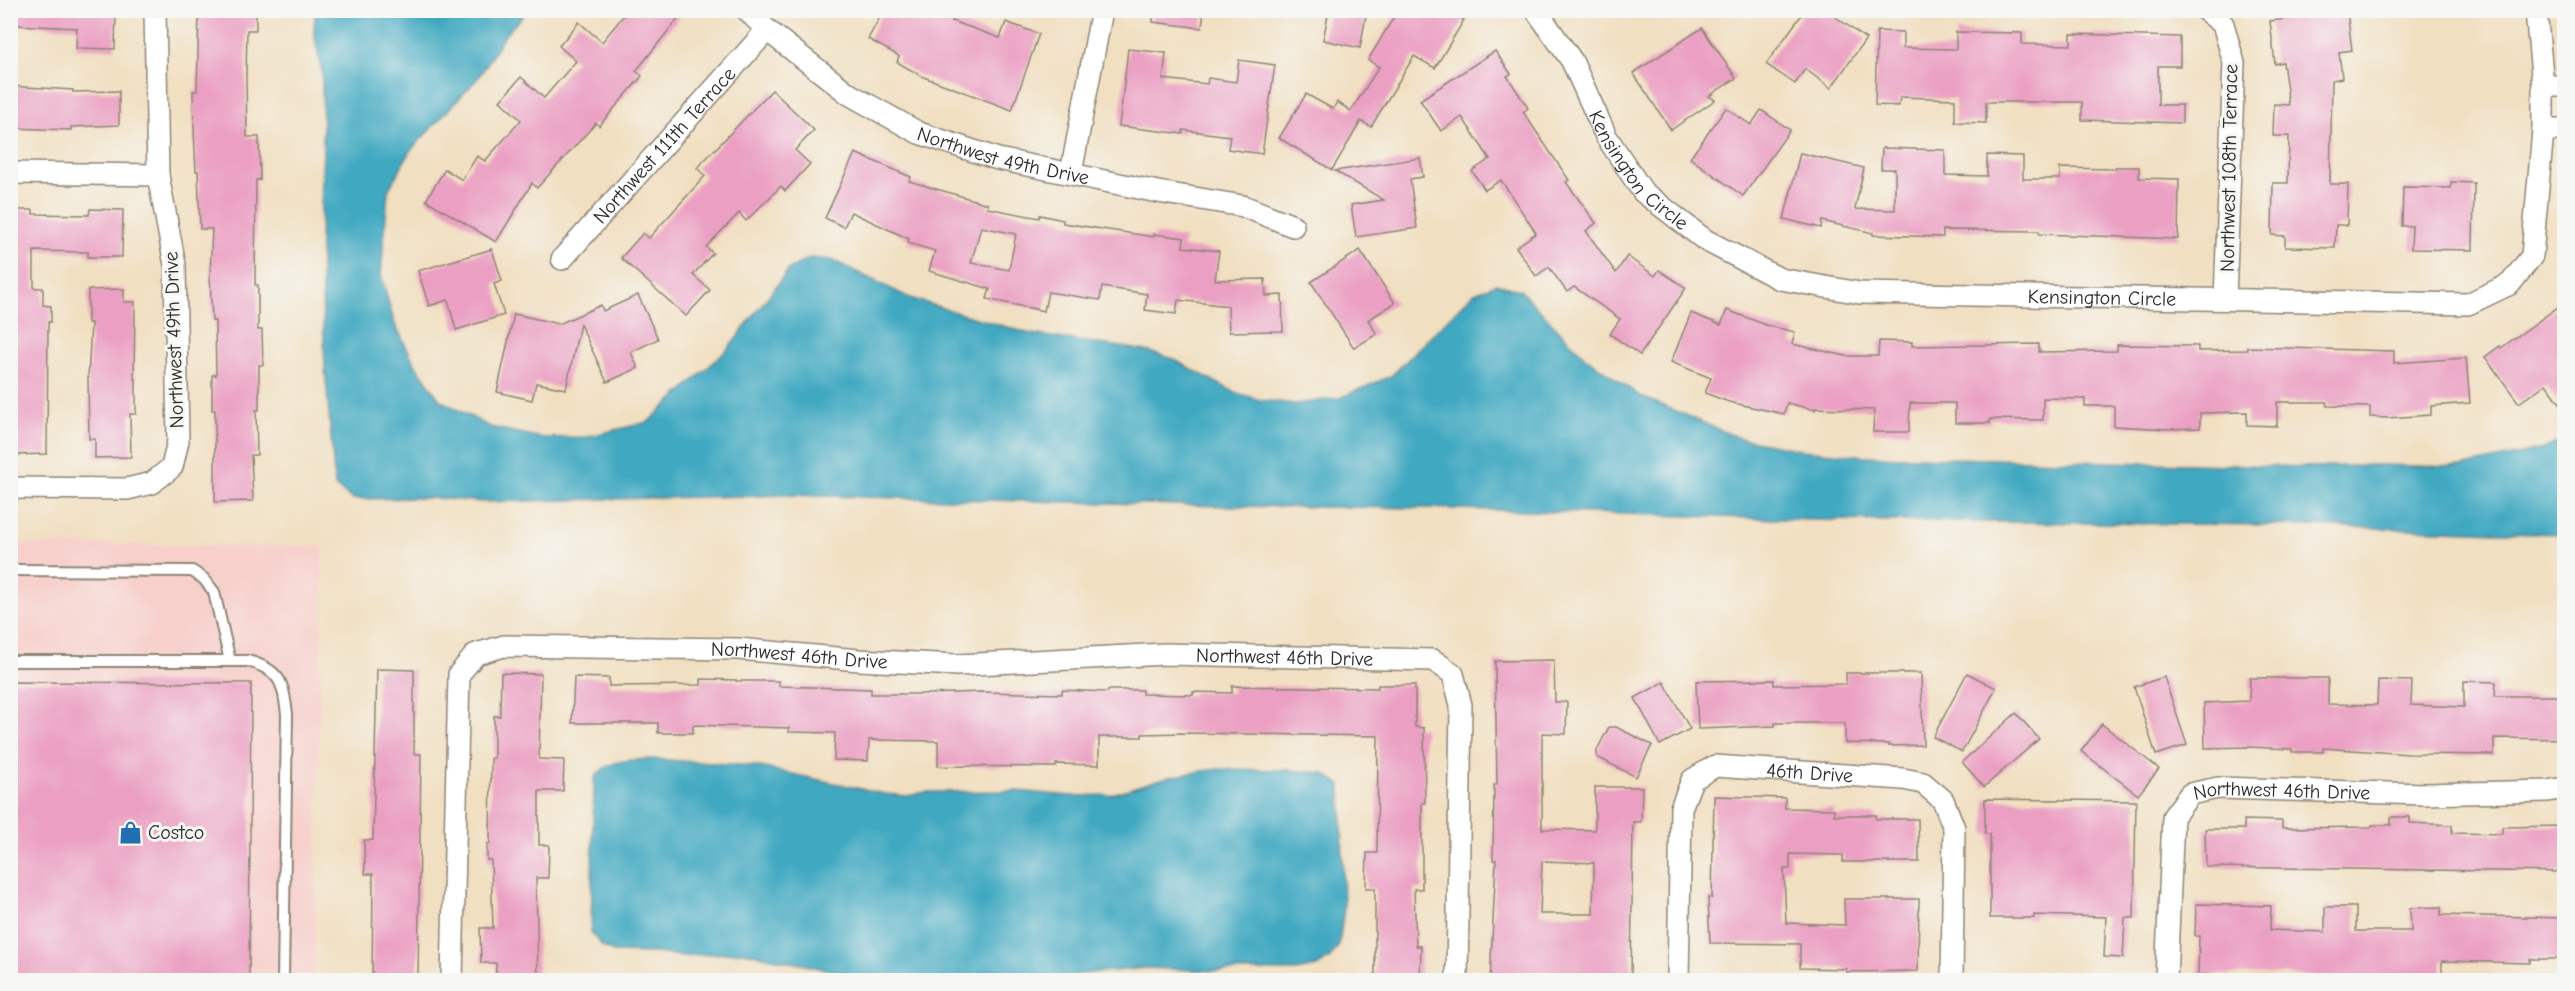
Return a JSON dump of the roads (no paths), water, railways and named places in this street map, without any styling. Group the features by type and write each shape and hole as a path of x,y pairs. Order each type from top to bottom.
{"street":[{"name":"Northwest 49th Drive","path":"10,488 127,489 152,483 172,467 178,441 175,265 158,175 155,10"},
{"name":"Northwest 49th Drive","path":"747,10 767,30 849,94 919,133 998,159 1158,192 1243,206 1293,226"},
{"path":"1071,173 1102,10"},
{"name":"Kensington Circle","path":"1536,10 1572,61 1606,136 1643,192 1705,240 1780,279 1860,293 2468,304 2510,284 2532,256 2543,130 2543,86 2536,10"},
{"name":"Northwest 108th Terrace","path":"2205,10 2223,24 2234,63 2225,299"},
{"name":"Northwest 111th Terrace","path":"562,259 767,30"},
{"path":"2543,86 2565,86"},
{"path":"2543,130 2565,130"},
{"path":"10,173 158,175"},
{"name":"Northwest 46th Drive","path":"452,981 459,674 476,654 504,646 738,649 859,660 957,665 1166,654 1380,657 1433,660 1453,674 1461,705 1457,981"},
{"name":"46th Drive","path":"1683,980 1681,808 1692,780 1714,766 1903,779 1923,783 1942,800 1954,828 1952,981"},
{"name":"Northwest 46th Drive","path":"2166,981 2174,817 2190,794 2218,788 2424,794 2548,791 2565,788"}],"lane":[{"path":"10,570 192,572 204,579 214,592 230,661"},
{"path":"10,661 248,661 273,671 283,685 287,726 283,981"}],"water":[{"path":"315,11 527,11 504,36 479,77 410,151 388,191 381,275 394,322 415,364 440,400 490,427 543,438 586,437 648,422 728,349 789,269 810,258 832,260 910,298 962,314 1031,334 1142,350 1171,358 1234,392 1260,400 1295,404 1339,398 1391,376 1473,294 1495,284 1520,290 1585,357 1640,396 1739,438 1801,450 1866,456 2314,467 2376,465 2461,467 2543,449 2564,440 2564,534 2277,525 1814,520 1426,508 1220,506 790,495 483,502 434,498 352,499 335,486 325,368 320,242 323,144 322,72 314,33"},
{"path":"654,759 755,766 885,794 908,796 925,792 1017,791 1071,796 1109,795 1168,777 1215,769 1323,773 1341,785 1344,908 1339,945 1330,958 1317,967 1296,971 1146,968 1089,973 1048,980 876,980 744,952 680,956 613,952 602,946 591,933 594,779 599,772 613,764 628,760"}],"place":[{"name":"Costco","path":"130,832"}]}
